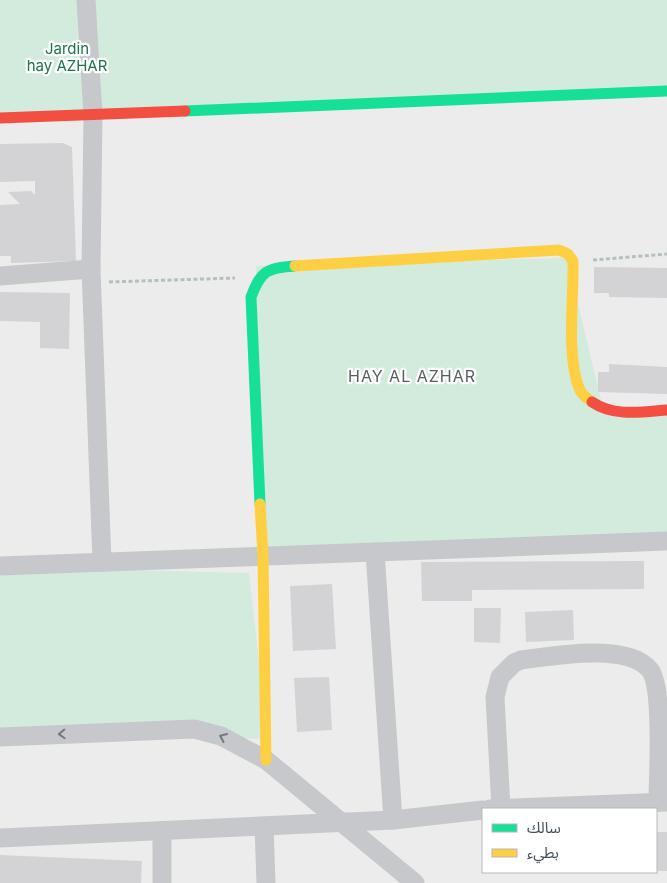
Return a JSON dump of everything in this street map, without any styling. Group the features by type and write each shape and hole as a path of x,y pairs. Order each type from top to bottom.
{"street":[{"path":"86,0 93,115 91,276 102,562"},
{"path":"0,118 667,91"},
{"path":"266,760 263,556 254,404 251,297 258,278 265,272 284,267 559,250 571,256 573,261 575,367 579,389 594,404 603,408 635,412 667,410"},
{"path":"0,276 91,276"},
{"path":"0,566 667,540"},
{"path":"375,552 393,820"},
{"path":"491,808 495,697 500,677 514,663 521,660 612,654 628,657 650,670 654,678 658,712 663,802 516,808"},
{"path":"0,737 194,729 221,736 266,760 415,883"},
{"path":"0,838 393,820 482,810"},
{"path":"264,826 266,883"},
{"path":"162,830 162,883"}],"path":[{"path":"573,261 667,254"},
{"path":"91,276 258,278"}],"green space":[{"name":"Jardin hay AZHAR","path":"0,0 667,0 667,89 0,120"},
{"path":"567,258 603,408 667,407 667,543 264,558 256,266"},
{"path":"0,567 249,573 268,740 207,735 0,741"}],"building":[{"path":"63,143 72,147 76,261 11,263 11,256 0,256 0,205 20,204 8,192 31,191 35,195 35,181 0,182 0,144"},
{"path":"594,267 667,268 667,298 609,297 609,293 594,293"},
{"path":"0,292 70,293 69,349 40,348 40,322 0,321"},
{"path":"609,364 667,367 667,394 598,392 598,372 609,372"},
{"path":"644,561 644,589 472,590 472,601 422,601 421,562"},
{"path":"332,584 336,649 293,651 290,586"},
{"path":"474,608 501,608 500,643 474,642"},
{"path":"573,610 574,640 526,642 525,612"},
{"path":"329,677 332,730 297,732 294,678"},
{"path":"657,832 667,832 667,871 657,871"},
{"path":"0,855 142,861 141,883 0,883"}],"traffic: fast":[{"path":"185,111 667,91"},
{"path":"260,504 251,297 258,281 266,273 277,268 295,266"}],"traffic: slow":[{"path":"295,266 559,250 568,254 573,261 572,343 575,375 581,392 592,402"},
{"path":"260,504 263,556 266,760"}],"traffic: jam":[{"path":"0,118 185,111"},
{"path":"592,402 609,410 619,412 667,410"}],"district":[{"name":"HAY AL AZHAR","path":"412,376"}]}
